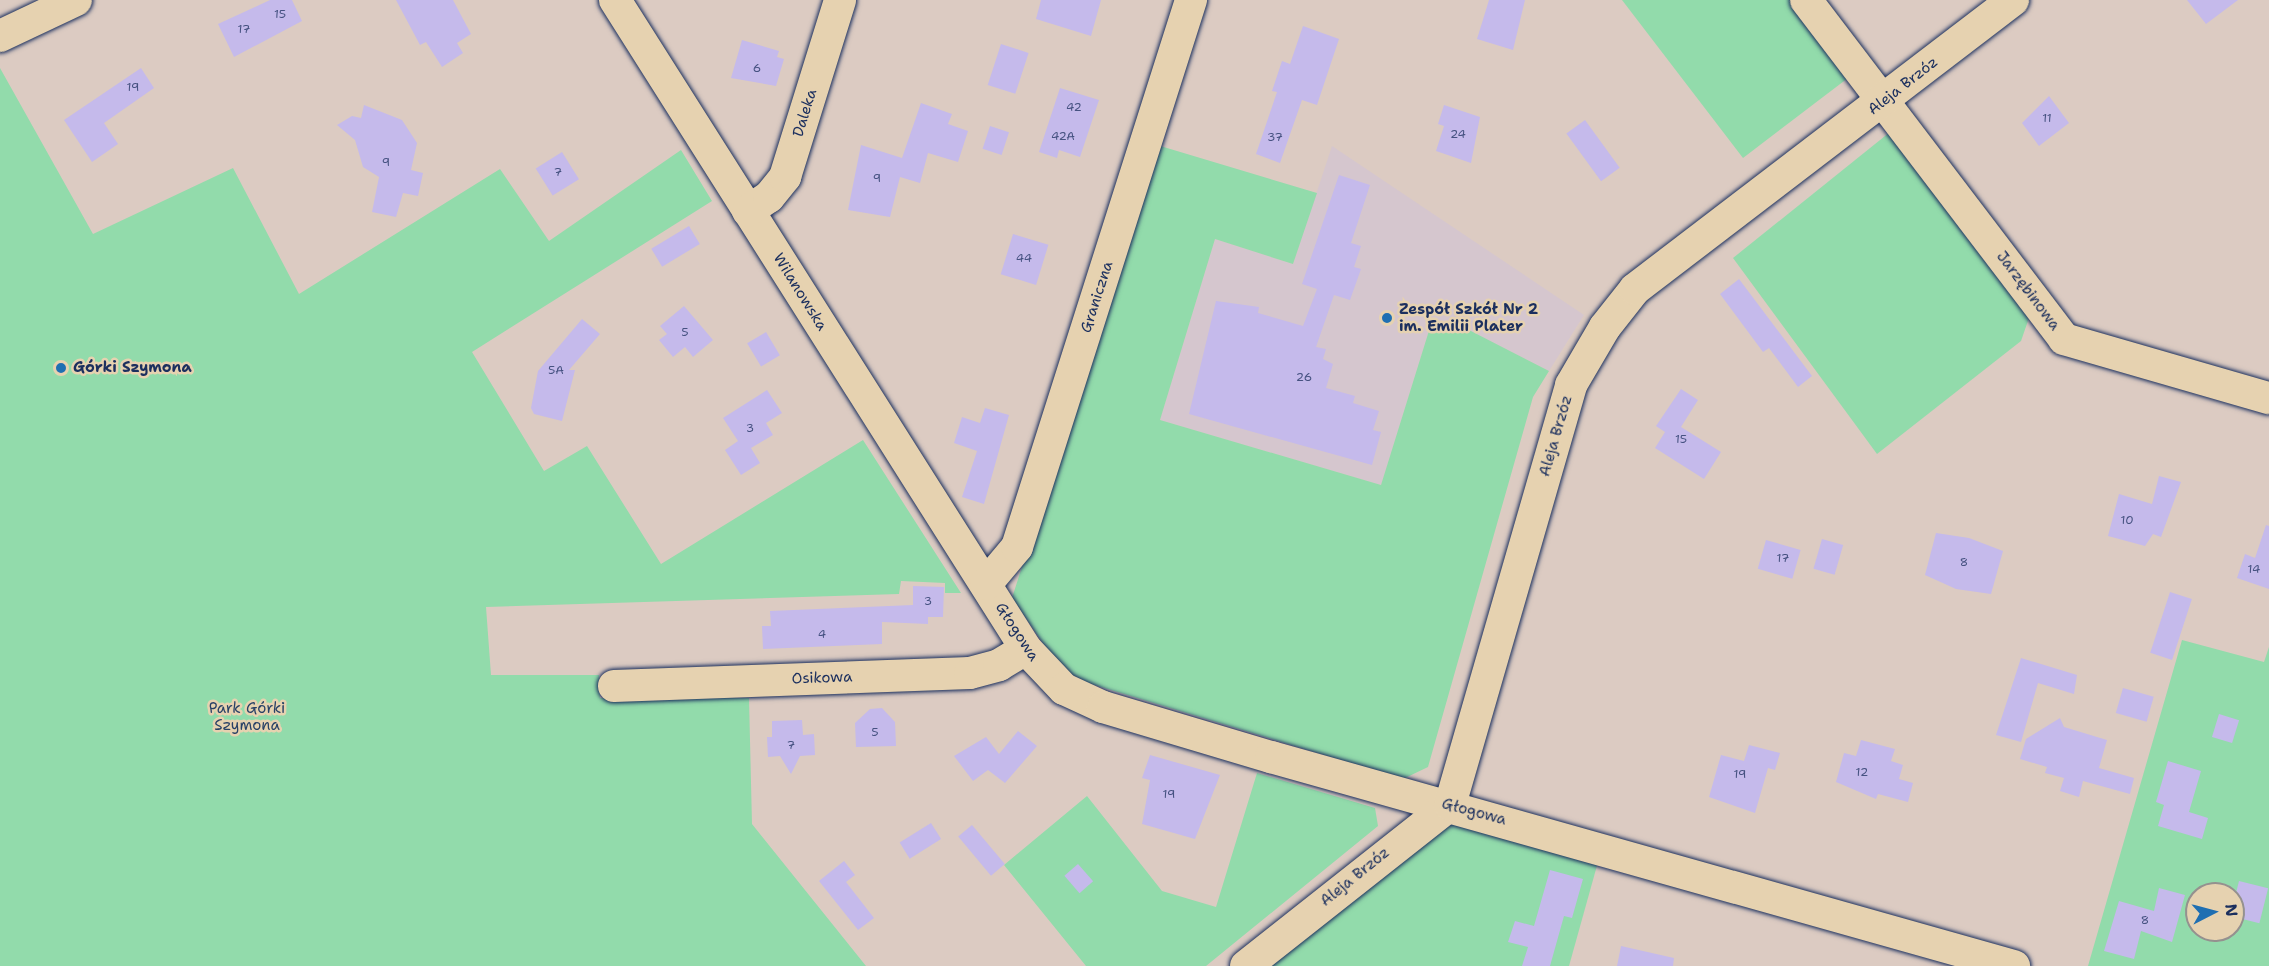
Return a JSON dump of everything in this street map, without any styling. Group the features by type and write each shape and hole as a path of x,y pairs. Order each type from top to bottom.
{"street":[{"path":"0,36 76,0"},
{"name":"Wilanowska","path":"615,0 986,584"},
{"name":"Daleka","path":"748,211 769,197 785,177 840,0"},
{"name":"Graniczna","path":"986,584 1017,547 1191,0"},
{"name":"Jarzębinowa","path":"1806,0 1886,100 2064,339 2269,398"},
{"name":"Aleja Brzóz","path":"1246,966 1450,805 1571,385 1588,351 1635,289 1886,100 2013,0"},
{"name":"Głogowa","path":"986,584 1026,649 1064,689 1103,707 2014,966"},
{"name":"Osikowa","path":"614,686 970,673 999,665 1026,649"}],"shaded area":[{"name":"Zespół Szkół Nr 2 im. Emilii Plater","path":"1332,146 1584,315 1549,371 1467,329 1432,321 1381,485 1160,420 1215,239 1293,264"}],"green space":[{"path":"1622,0 1791,0 1848,78 1743,158"},
{"name":"Park Górki Szymona","path":"0,68 93,234 233,168 299,294 500,169 549,241 681,150 712,201 472,352 544,471 587,446 661,564 863,440 961,593 945,593 945,583 901,581 899,594 486,607 491,675 599,675 600,698 749,698 752,824 866,966 0,966"},
{"path":"1890,132 2030,315 2021,341 1877,454 1733,258"},
{"path":"1157,145 1317,193 1293,264 1215,239 1160,420 1381,485 1432,321 1467,329 1549,371 1533,397 1428,767 1403,779 1078,680 1062,671 1012,598"},
{"path":"2182,640 2264,662 2269,647 2269,966 2088,966"},
{"path":"1257,773 1375,808 1378,826 1206,966 1086,966 1004,865 1087,796 1162,891 1216,907"},
{"path":"1445,820 1598,862 1569,966 1261,966"}],"building":[{"path":"270,0 292,0 302,21 234,57 218,24"},
{"path":"396,0 453,0 471,34 457,43 463,53 442,67 426,42 420,45"},
{"path":"1041,0 1101,0 1091,36 1036,19"},
{"path":"1489,0 1525,0 1513,50 1477,39"},
{"path":"2187,0 2238,0 2206,24"},
{"path":"1303,26 1339,39 1317,105 1302,100 1280,163 1256,154 1277,92 1272,91 1282,61 1290,64"},
{"path":"742,40 779,51 777,57 784,59 776,86 731,78"},
{"path":"1001,44 1029,53 1015,94 988,85"},
{"path":"141,68 154,88 104,123 118,144 92,162 64,120"},
{"path":"1060,88 1099,100 1080,157 1059,150 1057,158 1039,152"},
{"path":"2049,96 2069,123 2039,146 2022,123"},
{"path":"921,103 952,114 948,124 968,131 958,162 928,153 920,183 900,177 890,217 848,210 861,145 902,158"},
{"path":"364,105 402,120 417,143 411,170 423,173 418,196 403,193 396,217 372,212 379,177 363,167 355,140 337,125 352,116 361,118"},
{"path":"1444,105 1480,117 1471,163 1436,151 1444,126 1438,124"},
{"path":"1585,120 1620,168 1601,181 1566,134"},
{"path":"990,126 1009,132 1002,155 983,149"},
{"path":"562,152 579,179 553,196 536,168"},
{"path":"1339,175 1370,185 1351,243 1361,246 1354,267 1361,269 1350,300 1334,295 1316,347 1326,349 1323,359 1333,364 1326,388 1355,396 1353,403 1379,411 1373,430 1381,432 1372,465 1189,414 1216,301 1259,307 1258,313 1303,326 1317,289 1302,284"},
{"path":"689,226 700,244 662,267 651,249"},
{"path":"1013,234 1048,245 1036,285 1001,274"},
{"path":"1739,279 1812,376 1798,387 1769,348 1763,352 1720,294"},
{"path":"684,306 713,340 693,357 685,347 673,357 659,340 667,334 660,326"},
{"path":"582,319 600,334 569,370 575,370 562,421 534,414 531,408 538,371"},
{"path":"766,332 780,355 761,366 747,343"},
{"path":"1681,389 1698,400 1681,427 1721,452 1704,479 1655,448 1665,432 1656,426"},
{"path":"767,390 782,413 766,423 773,435 751,448 760,463 741,475 725,450 738,441 723,418"},
{"path":"985,408 1009,415 984,504 962,497 977,451 954,443 962,417 980,423"},
{"path":"2159,476 2181,482 2161,537 2153,534 2145,546 2108,536 2119,494 2152,504"},
{"path":"2266,525 2269,526 2269,589 2237,578 2245,554 2255,558"},
{"path":"1936,533 1969,538 2003,551 1991,594 1956,589 1925,575"},
{"path":"1822,539 1843,545 1835,575 1813,569"},
{"path":"1766,540 1801,550 1792,579 1758,569"},
{"path":"913,586 944,587 943,617 928,617 928,624 882,622 882,644 763,649 762,626 771,626 770,611 913,605"},
{"path":"2170,592 2192,599 2172,660 2150,653"},
{"path":"2021,658 2077,675 2074,694 2038,683 2021,742 1996,735"},
{"path":"2123,688 2154,697 2147,722 2116,713"},
{"path":"882,708 895,722 896,746 856,747 855,723 870,709"},
{"path":"2219,714 2239,720 2232,743 2212,737"},
{"path":"2060,718 2064,727 2107,740 2099,768 2134,778 2130,794 2083,781 2079,797 2060,791 2064,778 2045,773 2047,767 2020,759 2026,739"},
{"path":"802,720 803,735 814,734 815,755 800,756 791,774 780,756 768,757 767,737 772,737 772,721"},
{"path":"1018,731 1037,746 1005,783 988,770 973,781 954,756 986,737 999,754"},
{"path":"1861,740 1895,749 1891,761 1903,765 1899,779 1913,783 1908,802 1878,794 1876,799 1836,782 1844,753 1856,756"},
{"path":"1749,745 1780,753 1775,770 1768,768 1755,813 1709,797 1721,755 1744,761"},
{"path":"1150,755 1220,775 1195,839 1142,824 1150,780 1142,778"},
{"path":"2168,761 2201,771 2189,812 2208,818 2202,839 2158,826 2164,805 2156,802"},
{"path":"931,823 941,839 910,859 900,843"},
{"path":"972,825 1005,864 991,876 958,837"},
{"path":"844,861 855,875 846,882 874,918 858,930 819,881"},
{"path":"1078,864 1093,881 1080,893 1064,876"},
{"path":"1550,870 1583,879 1572,918 1564,916 1550,966 1522,966 1528,947 1508,942 1515,921 1534,926"},
{"path":"2245,882 2268,888 2259,923 2245,920"},
{"path":"2159,888 2185,895 2172,942 2141,931 2134,959 2104,951 2119,901 2154,911"},
{"path":"1621,946 1674,958 1673,966 1617,966"}],"place":[{"name":"Zespół Szkół Nr 2 im. Emilii Plater","path":"1387,318"},
{"name":"Górki Szymona","path":"61,368"}]}
